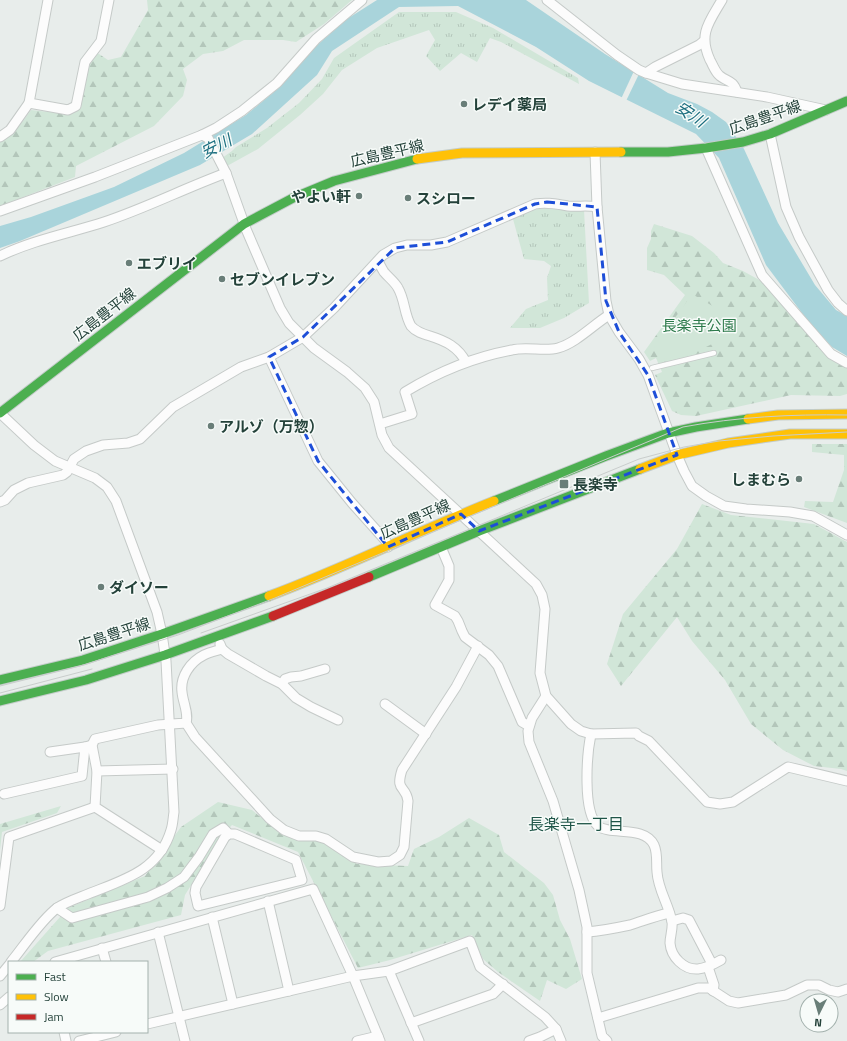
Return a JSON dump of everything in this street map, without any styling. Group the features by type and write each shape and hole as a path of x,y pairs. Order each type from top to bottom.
{"main road":[{"name":"広島豊平線","path":"0,413 244,224 293,198 334,181 412,160 469,153 668,152 706,148 743,142 770,134 847,101"},
{"name":"広島豊平線","path":"0,680 83,660 162,634 276,593 388,547 461,514 668,433 696,427 778,415 847,414"},
{"path":"0,702 86,680 165,656 217,637 287,611 480,531 677,454 728,443 790,434 847,434"}],"street":[{"path":"0,137 10,130 30,103 48,0"},
{"path":"30,103 68,110 76,106 85,62 101,41 109,0"},
{"path":"0,211 205,137 242,111 277,83 316,39 362,0"},
{"path":"547,0 617,56 646,73 682,84 737,92 826,110"},
{"path":"722,0 707,27 704,41 714,68 719,75 734,84 737,92"},
{"path":"646,73 654,67 699,46 704,41"},
{"path":"770,134 786,208 828,290 838,303 847,311"},
{"path":"205,137 225,171 244,224 280,308 289,323 314,348 366,388 374,402 382,435 388,448 536,584 542,595 545,609 540,673 546,696 571,724 580,731 591,734 636,733 638,736 649,741 707,802 720,804 733,802 788,767 847,781"},
{"path":"706,148 762,275 831,354 847,363"},
{"path":"595,152 597,207 608,315 639,359 648,375 668,433 684,472 692,486 724,506 790,512 813,516 847,534"},
{"path":"0,256 17,248 104,222 139,209 225,171"},
{"path":"0,502 14,490 28,483 63,475 70,468 74,460 86,451 103,445 128,443 140,439 173,407 241,367 269,357 303,337 334,308 383,255 395,248 407,244 447,242 535,204 547,202 569,206 588,205 597,207"},
{"path":"378,261 384,272 398,286 403,297 405,311 412,326 419,332 451,344 461,353 466,362"},
{"path":"380,424 412,414 405,392 422,382 466,362 519,348 558,348 577,338 608,315"},
{"path":"269,357 318,461 352,503 386,541 388,547"},
{"path":"0,413 34,445 55,461 95,478 106,487 116,501 157,612 162,634 170,725 174,812 171,830 162,850 146,868 132,877 78,898 57,908 44,921 13,961"},
{"path":"441,547 449,566 449,580 435,605 455,616 465,637 489,655 498,666 522,722 529,726"},
{"path":"217,637 222,649 228,654 282,684 296,698 338,720"},
{"path":"222,649 204,655 193,662 183,677 182,692 186,708 186,723 200,742 270,819 284,830 299,836 316,836 326,839 353,856 378,862 391,861 395,859 400,855 404,847 408,801 407,796 401,789 399,781 402,770 456,687 478,646"},
{"path":"282,684 285,679 325,669"},
{"path":"546,696 532,718 529,726 529,742 552,801 579,890 587,932 586,973 603,1039"},
{"path":"385,704 426,734"},
{"path":"4,794 82,776 88,746 95,739 158,725 186,723"},
{"path":"591,734 586,777 590,808 594,821 599,826 606,829 633,832 645,837 653,844 656,853 658,884 670,917 670,944 673,954 679,962 690,968 697,969 710,966 721,960"},
{"path":"50,752 88,746"},
{"path":"88,746 97,771 95,807"},
{"path":"97,771 173,770"},
{"path":"95,807 162,850"},
{"path":"0,906 9,837 95,807"},
{"path":"57,908 72,918 148,897 167,888 184,877 199,857 213,834 223,828 228,834"},
{"path":"228,834 234,834 296,860 302,880 198,906 195,893 196,887 228,834"},
{"path":"58,961 313,889 353,976 379,1038 357,1041"},
{"path":"268,901 289,991"},
{"path":"587,932 631,924 654,916 683,918 689,920 710,966 714,985 713,991"},
{"path":"212,917 233,1004"},
{"path":"158,932 185,1041"},
{"path":"148,1024 353,976 389,971 470,941 480,967 545,1017 556,1028 562,1041"},
{"path":"102,948 106,961"},
{"path":"0,976 8,966"},
{"path":"389,971 419,1041"},
{"path":"411,1023 493,994 503,984"},
{"path":"598,1018 698,988 709,988 729,1001 738,1003 786,995 807,985 819,985 829,990 838,992 847,989"},
{"path":"0,1005 8,998"},
{"path":"529,1041 556,1028"},
{"path":"79,1041 112,1033"}],"lane":[{"path":"652,368 714,353"}],"highlighted area":[{"path":"547,202 597,207 606,301 619,332 648,375 677,455 479,531 461,514 388,547 318,461 269,357 303,337 395,248 447,242 535,204"}],"green space":[{"path":"147,0 352,0 324,24 296,42 283,40 244,40 223,51 203,54 183,69 187,80 183,96 154,126 76,166 75,177 0,206 0,142 21,124 31,110 68,114 81,108 86,72 96,52 108,60 121,57 148,10"},
{"path":"399,12 456,12 493,28 578,78 579,84 501,42 490,38 477,62 461,53 440,71 426,56 435,40 429,30 377,48 342,70 323,94 300,115 258,149 227,166 222,158 236,147 267,128 299,103 322,79 334,58"},
{"path":"546,208 561,210 584,210 589,303 564,318 540,328 510,328 526,309 548,300 547,278 551,266 544,261 524,259 513,219 533,210"},
{"path":"654,224 692,236 714,253 723,263 743,271 763,282 847,367 847,394 840,396 791,395 696,416 681,415 672,411 655,375 662,372 656,358 650,361 644,352 685,295 664,275 647,270 647,248 651,239 651,231"},
{"name":"長楽寺公園","path":"692,294 728,315 732,326 722,339 702,349 687,356 664,359 654,347"},
{"path":"812,444 847,444 847,523 804,507 805,501 833,502 844,470 844,455 812,452"},
{"path":"702,504 731,515 814,524 847,542 847,771 814,766 783,750 751,724 725,680 692,641 677,617 621,686 607,664 623,614 677,549"},
{"path":"218,802 252,810 281,834 322,842 357,864 408,866 414,849 439,837 469,818 499,835 504,852 544,883 553,895 560,920 570,939 582,979 566,989 547,980 540,1001 498,972 483,959 472,935 390,960 358,968 298,852 232,825 220,838 185,895 181,915 48,951 34,961 21,961 68,908 145,876 181,827"},
{"path":"61,806 57,813 2,832 0,850 0,824"}],"water":[{"name":"安川","path":"377,0 526,0 605,54 668,93 697,104 726,122 744,149 778,223 815,285 836,310 847,316 847,356 832,347 808,321 766,265 719,158 696,134 589,81 536,47 458,6 399,7 332,51 317,75 252,134 200,165 20,241 0,248 0,226 31,217 114,187 184,153 246,115 280,87 315,47 347,19"}],"pier":[{"path":"634,71 639,74 626,101 621,99"}],"tram line":[{"path":"0,686 80,666 178,635 275,598 683,427 764,417 847,415"},
{"path":"201,633 327,588 639,459 684,447 719,441 773,436 847,432"},
{"path":"0,693 92,669"}],"traffic: fast":[{"path":"621,152 668,152 743,142 770,134 847,101"},
{"path":"0,413 244,224 293,198 334,181 417,159"},
{"path":"494,501 668,433 748,419"},
{"path":"369,577 479,531 640,469"},
{"path":"0,680 83,660 269,596"},
{"path":"0,701 86,680 165,655 273,616"}],"traffic: slow":[{"path":"417,159 462,153 621,152"},
{"path":"748,419 778,415 847,414"},
{"path":"640,469 677,455 728,443 790,434 847,434"},
{"path":"269,596 326,574 494,501"}],"traffic: jam":[{"path":"273,616 369,577"}],"place":[{"name":"レデイ薬局","path":"464,104"},
{"name":"やよい軒","path":"359,196"},
{"name":"スシロー","path":"408,198"},
{"name":"エブリイ","path":"129,263"},
{"name":"セブンイレブン","path":"222,279"},
{"name":"アルゾ（万惣）","path":"211,426"},
{"name":"しまむら","path":"799,479"},
{"name":"長楽寺","path":"564,484"},
{"name":"ダイソー","path":"101,587"}],"district":[{"name":"長楽寺一丁目","path":"576,824"}]}
